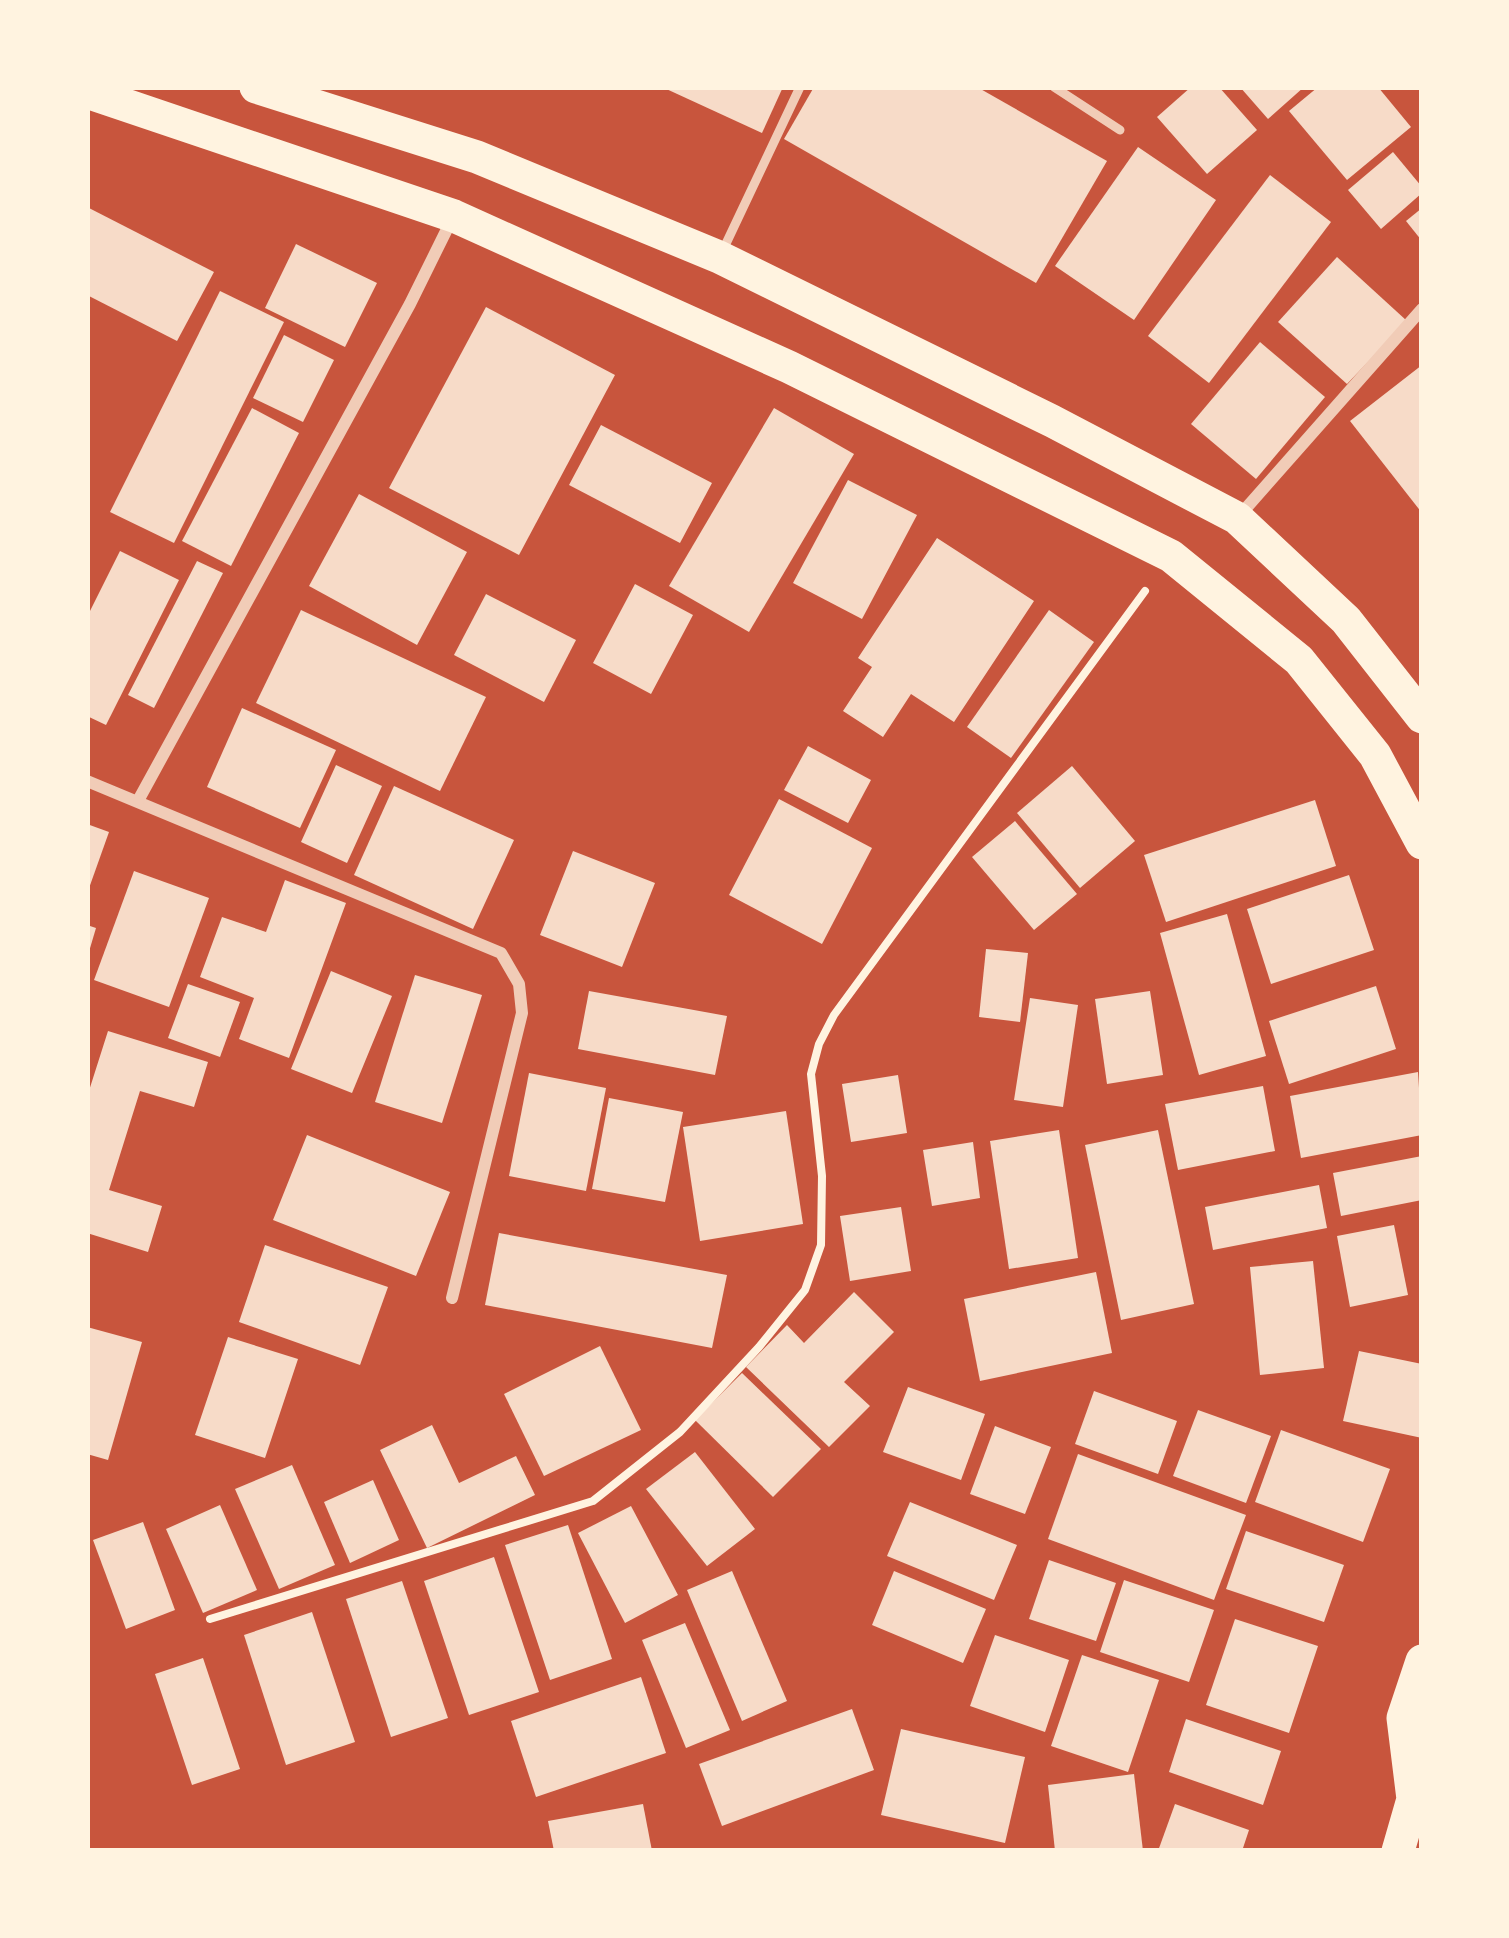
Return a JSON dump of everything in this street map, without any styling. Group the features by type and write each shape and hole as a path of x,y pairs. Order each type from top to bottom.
{"highway":[{"path":"256,87 477,158 719,257 1238,518 1346,620 1422,717"},
{"path":"87,92 454,216 790,367 1171,556 1299,660 1375,755 1422,843"},
{"path":"1398,1851 1417,1794 1403,1718 1422,1661"}],"street":[{"path":"139,800 454,216"},
{"path":"1238,518 1422,309"},
{"path":"87,781 502,953 519,984 522,1013 452,1298"}],"lane":[{"path":"719,257 800,87"},
{"path":"1054,87 1120,130"}],"path":[{"path":"210,1619 593,1501 680,1432 759,1347 806,1290 821,1245 822,1176 811,1074 827,1030 1171,556"}],"building":[{"path":"662,87 783,87 762,133"},
{"path":"814,87 977,87 1107,161 1036,283 784,139"},
{"path":"1191,87 1219,87 1257,130 1207,174 1157,117"},
{"path":"1240,87 1304,87 1268,119"},
{"path":"1318,87 1378,87 1411,127 1347,180 1289,111"},
{"path":"1138,147 1216,200 1134,320 1055,266"},
{"path":"1393,152 1422,193 1381,229 1348,190"},
{"path":"1270,175 1331,222 1209,383 1148,336"},
{"path":"87,207 214,272 177,341 87,295"},
{"path":"1422,208 1422,241 1406,221"},
{"path":"296,244 377,283 345,347 265,308"},
{"path":"1337,257 1407,321 1347,384 1278,322"},
{"path":"220,291 284,322 174,543 110,512"},
{"path":"486,307 615,375 519,555 389,488"},
{"path":"284,335 334,360 303,422 253,398"},
{"path":"1260,342 1325,397 1256,479 1191,424"},
{"path":"1422,365 1422,513 1350,421"},
{"path":"252,408 299,433 231,566 182,541"},
{"path":"774,408 854,454 749,632 669,586"},
{"path":"601,425 712,483 680,543 569,485"},
{"path":"848,480 917,515 862,619 793,583"},
{"path":"359,494 467,552 417,645 309,586"},
{"path":"937,538 1034,601 954,722 911,694 883,737 843,711 872,667 858,658"},
{"path":"120,551 179,580 106,725 87,716 87,617"},
{"path":"197,561 223,573 154,708 128,695"},
{"path":"635,584 693,615 651,694 593,663"},
{"path":"486,594 576,640 544,702 454,655"},
{"path":"301,610 486,697 440,791 256,703"},
{"path":"1049,610 1094,642 1011,758 967,727"},
{"path":"242,708 336,750 300,828 207,787"},
{"path":"808,746 871,780 848,823 784,790"},
{"path":"336,765 382,786 347,863 301,842"},
{"path":"1072,766 1135,841 1080,888 1017,813"},
{"path":"394,786 514,840 473,929 354,875"},
{"path":"779,799 872,848 822,944 729,895"},
{"path":"1315,800 1336,866 1166,922 1144,855"},
{"path":"1015,821 1077,894 1034,930 972,857"},
{"path":"87,824 109,832 88,891 87,891"},
{"path":"573,851 655,883 622,967 540,935"},
{"path":"134,871 209,898 169,1007 94,980"},
{"path":"1349,875 1374,950 1271,984 1247,909"},
{"path":"285,880 346,903 289,1058 239,1039 254,998 200,977 222,917 266,932"},
{"path":"1227,914 1266,1056 1199,1075 1160,933"},
{"path":"87,925 96,928 88,955 87,955"},
{"path":"986,949 1028,953 1020,1022 979,1017"},
{"path":"331,971 392,996 352,1093 291,1069"},
{"path":"415,975 482,995 442,1123 375,1102"},
{"path":"188,984 240,1002 220,1057 168,1038"},
{"path":"1376,986 1396,1049 1289,1084 1269,1021"},
{"path":"589,991 727,1016 715,1075 578,1049"},
{"path":"1150,991 1163,1075 1107,1084 1095,999"},
{"path":"1030,998 1078,1005 1063,1107 1014,1100"},
{"path":"108,1031 208,1062 194,1107 140,1091 109,1190 162,1206 148,1252 87,1233 87,1097"},
{"path":"1418,1072 1422,1135 1301,1158 1290,1096"},
{"path":"529,1073 606,1088 586,1191 509,1176"},
{"path":"898,1075 907,1133 851,1142 842,1084"},
{"path":"1263,1086 1275,1151 1178,1170 1165,1104"},
{"path":"609,1098 683,1112 665,1202 592,1189"},
{"path":"786,1111 803,1224 700,1241 683,1127"},
{"path":"1059,1130 1078,1258 1009,1269 990,1141"},
{"path":"1158,1130 1194,1304 1121,1320 1085,1145"},
{"path":"307,1135 450,1192 416,1276 273,1220"},
{"path":"973,1142 980,1198 932,1206 923,1150"},
{"path":"1422,1156 1422,1200 1341,1216 1333,1173"},
{"path":"1319,1185 1327,1228 1213,1250 1205,1207"},
{"path":"901,1207 911,1271 850,1281 840,1216"},
{"path":"1394,1225 1408,1295 1350,1307 1337,1236"},
{"path":"499,1233 727,1275 712,1348 485,1305"},
{"path":"265,1245 388,1287 360,1365 239,1322"},
{"path":"1313,1261 1324,1368 1260,1375 1250,1267"},
{"path":"1096,1272 1112,1353 980,1381 964,1299"},
{"path":"854,1292 894,1332 844,1382 870,1406 829,1447 746,1367 787,1325 804,1343"},
{"path":"87,1327 142,1342 108,1460 87,1454"},
{"path":"228,1337 298,1359 265,1458 195,1435"},
{"path":"600,1346 641,1430 544,1476 504,1394"},
{"path":"1359,1351 1422,1364 1422,1438 1343,1421"},
{"path":"742,1373 821,1449 773,1497 695,1420"},
{"path":"908,1387 985,1414 961,1480 883,1452"},
{"path":"1094,1391 1177,1421 1158,1474 1075,1444"},
{"path":"1198,1410 1271,1436 1246,1503 1173,1476"},
{"path":"432,1425 459,1483 516,1456 535,1495 427,1548 380,1450"},
{"path":"995,1426 1051,1447 1025,1514 970,1494"},
{"path":"1281,1430 1390,1469 1363,1542 1255,1502"},
{"path":"695,1452 755,1529 707,1566 646,1489"},
{"path":"1078,1454 1246,1515 1214,1600 1048,1539"},
{"path":"292,1465 335,1565 279,1589 235,1489"},
{"path":"373,1480 399,1540 350,1563 324,1502"},
{"path":"910,1502 1017,1545 994,1600 887,1556"},
{"path":"220,1505 257,1590 203,1613 166,1529"},
{"path":"631,1506 678,1595 625,1623 578,1533"},
{"path":"143,1522 175,1610 126,1629 93,1540"},
{"path":"568,1525 612,1659 550,1680 505,1545"},
{"path":"1246,1531 1344,1565 1324,1622 1226,1589"},
{"path":"494,1557 539,1692 469,1715 424,1581"},
{"path":"1049,1560 1116,1583 1096,1641 1029,1619"},
{"path":"732,1571 787,1701 742,1721 687,1590"},
{"path":"894,1571 986,1609 963,1663 872,1625"},
{"path":"1124,1580 1214,1610 1189,1682 1100,1652"},
{"path":"402,1581 448,1718 391,1737 346,1599"},
{"path":"312,1612 355,1742 286,1765 244,1635"},
{"path":"1235,1619 1318,1646 1289,1733 1206,1705"},
{"path":"685,1623 730,1730 686,1748 642,1640"},
{"path":"995,1635 1069,1660 1045,1732 970,1706"},
{"path":"1082,1655 1159,1680 1128,1772 1051,1746"},
{"path":"203,1658 240,1769 192,1785 155,1674"},
{"path":"641,1677 666,1753 536,1797 511,1721"},
{"path":"852,1709 874,1770 722,1826 699,1764"},
{"path":"1186,1719 1281,1751 1263,1805 1169,1772"},
{"path":"901,1729 1025,1757 1005,1843 881,1815"},
{"path":"1134,1774 1143,1851 1055,1851 1048,1785"},
{"path":"643,1804 652,1851 554,1851 548,1821"},
{"path":"1175,1804 1249,1830 1242,1851 1158,1851"}]}
